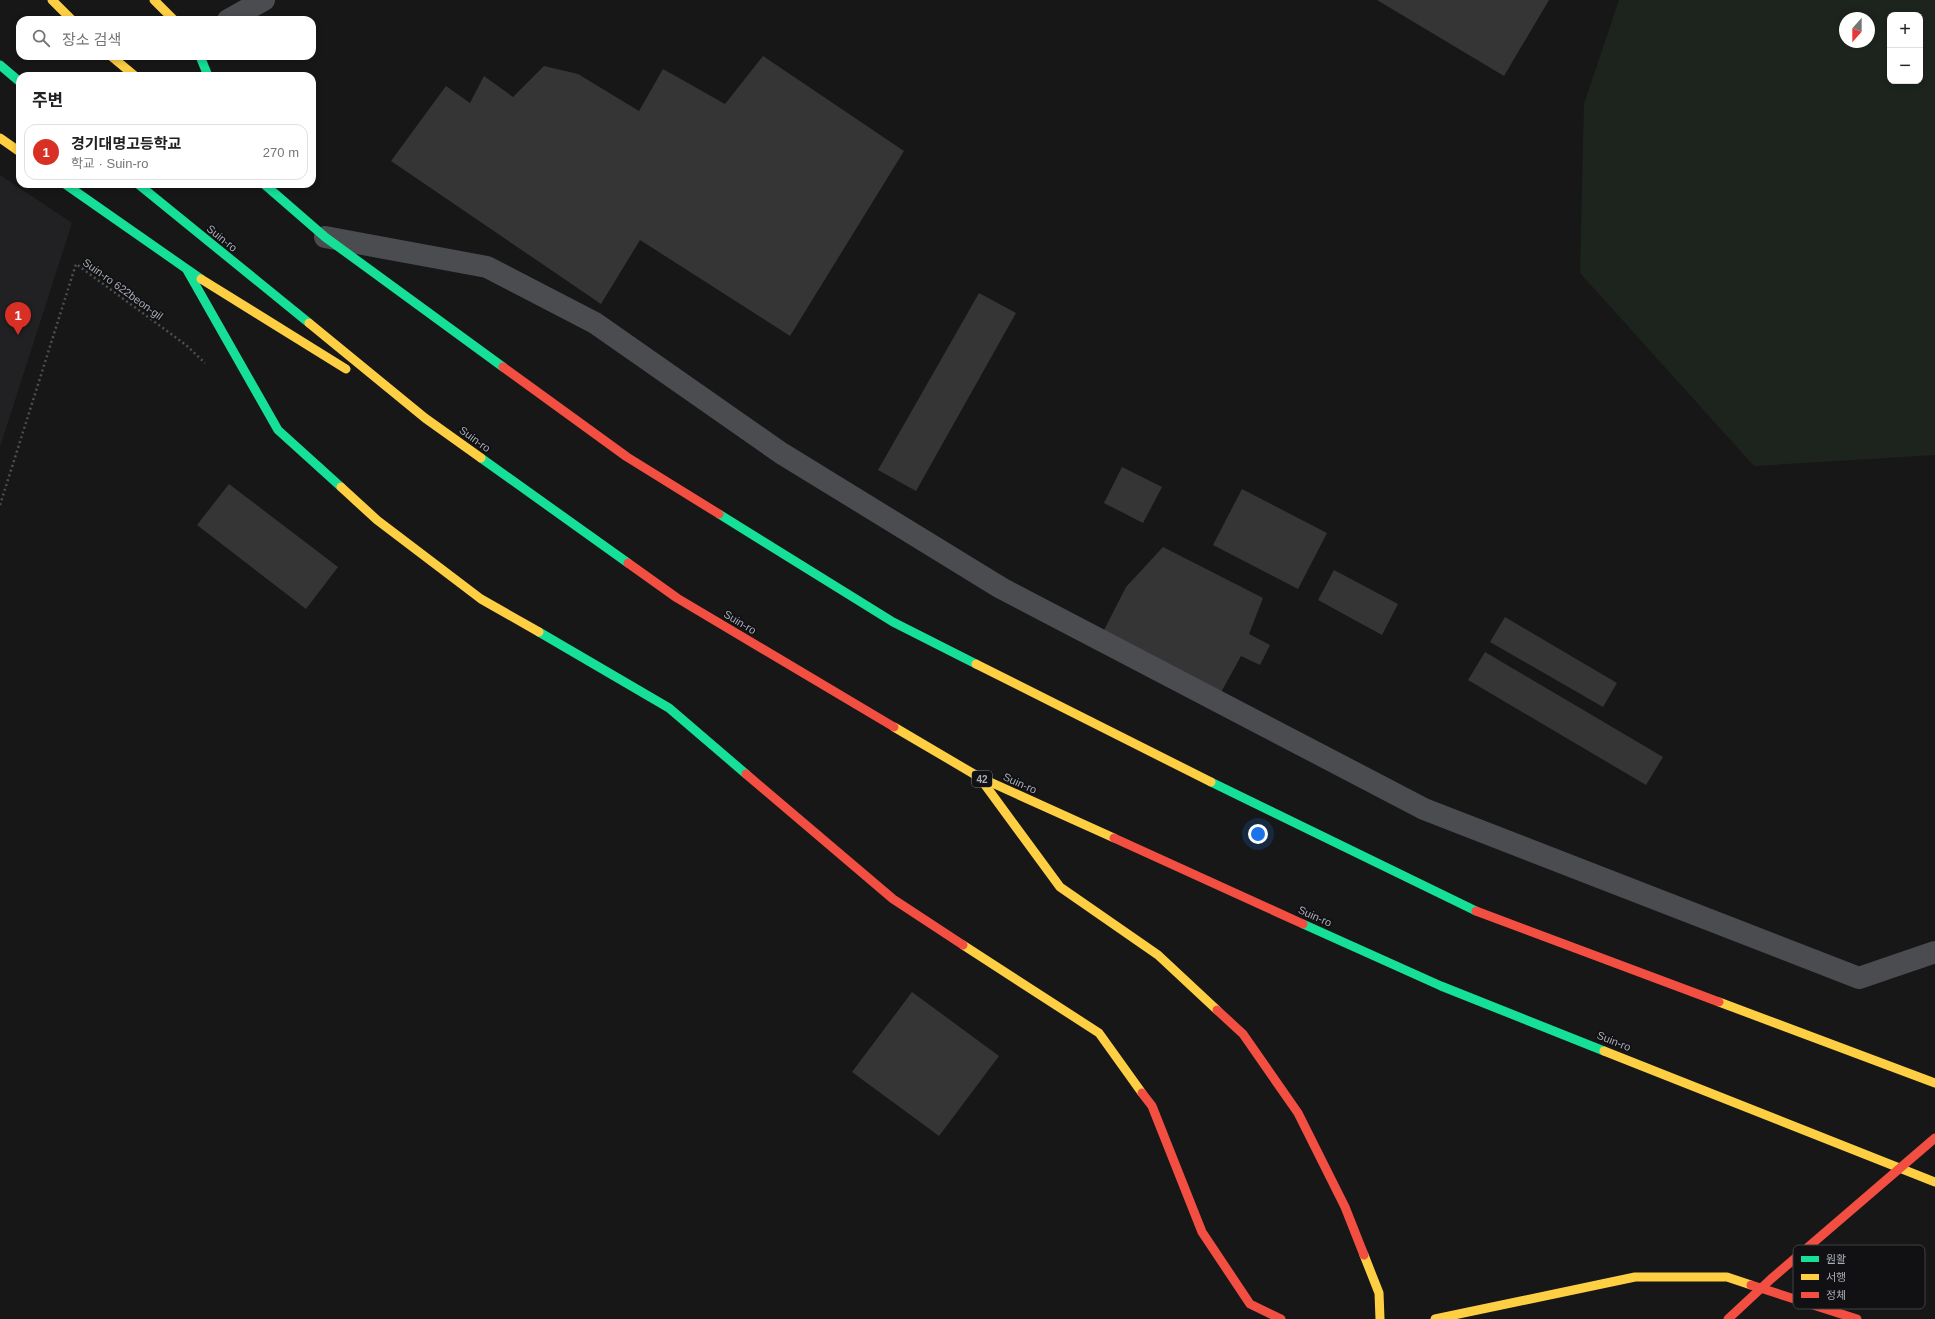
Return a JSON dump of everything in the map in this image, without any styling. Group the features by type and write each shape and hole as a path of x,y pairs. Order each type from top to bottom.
{"main road":[{"path":"52,0 68,16"},
{"path":"154,0 170,16"},
{"path":"116,60 130,72"},
{"path":"202,60 206,72"},
{"path":"0,65 16,79"},
{"path":"0,138 16,149"},
{"path":"71,188 187,270 352,373"},
{"name":"Suin-ro","path":"143,188 425,418 677,598 979,777 1441,986 1935,1182"},
{"path":"269,188 325,236 627,457 893,622 1142,748 1463,906 1935,1083"},
{"path":"187,270 278,430 377,520 482,599 670,708 893,899 1099,1033 1152,1106 1202,1232 1250,1304 1282,1319"},
{"path":"365,381 425,418"},
{"path":"979,777 1060,888 1158,955 1243,1034 1298,1113 1345,1207 1379,1293 1380,1319"},
{"path":"1810,1245 1935,1138"},
{"path":"1728,1319 1793,1259"},
{"path":"1435,1319 1636,1277 1727,1277 1793,1298"},
{"path":"1825,1309 1856,1319"}],"street":[{"path":"235,16 264,0"},
{"path":"325,236 487,267 595,323 781,453 1001,588 1424,809 1859,978 1935,952"}],"path":[{"name":"Suin-ro 622beon-gil","path":"0,505 76,264 186,345 209,366"}],"shaded area":[{"path":"1619,0 1935,0 1935,455 1754,466 1580,273 1584,104"},
{"path":"0,175 16,186 16,188 20,188 72,223 0,447"}],"building":[{"path":"1377,0 1549,0 1504,76"},
{"path":"763,56 904,151 790,336 640,240 601,304 391,161 446,86 470,103 484,76 513,97 544,66 578,74 639,111 663,69 725,104"},
{"path":"979,293 1016,313 916,491 878,470"},
{"path":"1122,467 1162,487 1143,523 1104,503"},
{"path":"229,484 338,567 306,609 197,525"},
{"path":"1242,489 1327,533 1298,589 1213,545"},
{"path":"1163,547 1263,598 1249,634 1270,645 1260,665 1241,656 1219,696 1101,636 1126,587"},
{"path":"1334,570 1398,604 1382,635 1318,600"},
{"path":"1505,617 1617,683 1603,707 1490,642"},
{"path":"1485,652 1663,757 1646,785 1468,680"},
{"path":"912,992 999,1056 939,1136 852,1072"}],"traffic: fast":[{"path":"202,60 206,72"},
{"path":"0,65 16,79"},
{"path":"71,188 201,279"},
{"path":"143,188 309,323"},
{"path":"269,188 325,237 503,367"},
{"path":"187,270 278,430 341,487"},
{"path":"481,458 628,563"},
{"path":"719,514 893,622 976,664"},
{"path":"539,632 669,708 746,774"},
{"path":"1211,782 1476,911"},
{"path":"1303,924 1441,986 1604,1051"}],"traffic: slow":[{"path":"52,0 68,16"},
{"path":"154,0 170,16"},
{"path":"116,60 130,72"},
{"path":"0,138 16,149"},
{"path":"201,279 346,369"},
{"path":"309,323 425,418 481,458"},
{"path":"341,487 377,520 481,599 539,632"},
{"path":"976,664 1211,782"},
{"path":"894,727 979,777 1114,838"},
{"path":"980,778 1060,887 1158,955 1217,1010"},
{"path":"963,945 1099,1033 1142,1093"},
{"path":"1719,1002 1935,1083"},
{"path":"1604,1051 1935,1182"},
{"path":"1364,1255 1379,1293 1380,1319"},
{"path":"1435,1319 1635,1277 1727,1277 1751,1285"}],"traffic: jam":[{"path":"503,367 627,457 719,514"},
{"path":"628,563 677,598 894,727"},
{"path":"746,774 893,899 963,945"},
{"path":"1114,838 1303,924"},
{"path":"1476,911 1719,1002"},
{"path":"1217,1010 1243,1034 1298,1113 1345,1207 1364,1255"},
{"path":"1142,1093 1152,1106 1202,1232 1250,1304 1281,1319"},
{"path":"1811,1245 1935,1138"},
{"path":"1728,1319 1793,1260"},
{"path":"1751,1285 1793,1298"},
{"path":"1826,1309 1857,1319"}],"place":[{"name":"경기대명고등학교","path":"18,335"}]}
